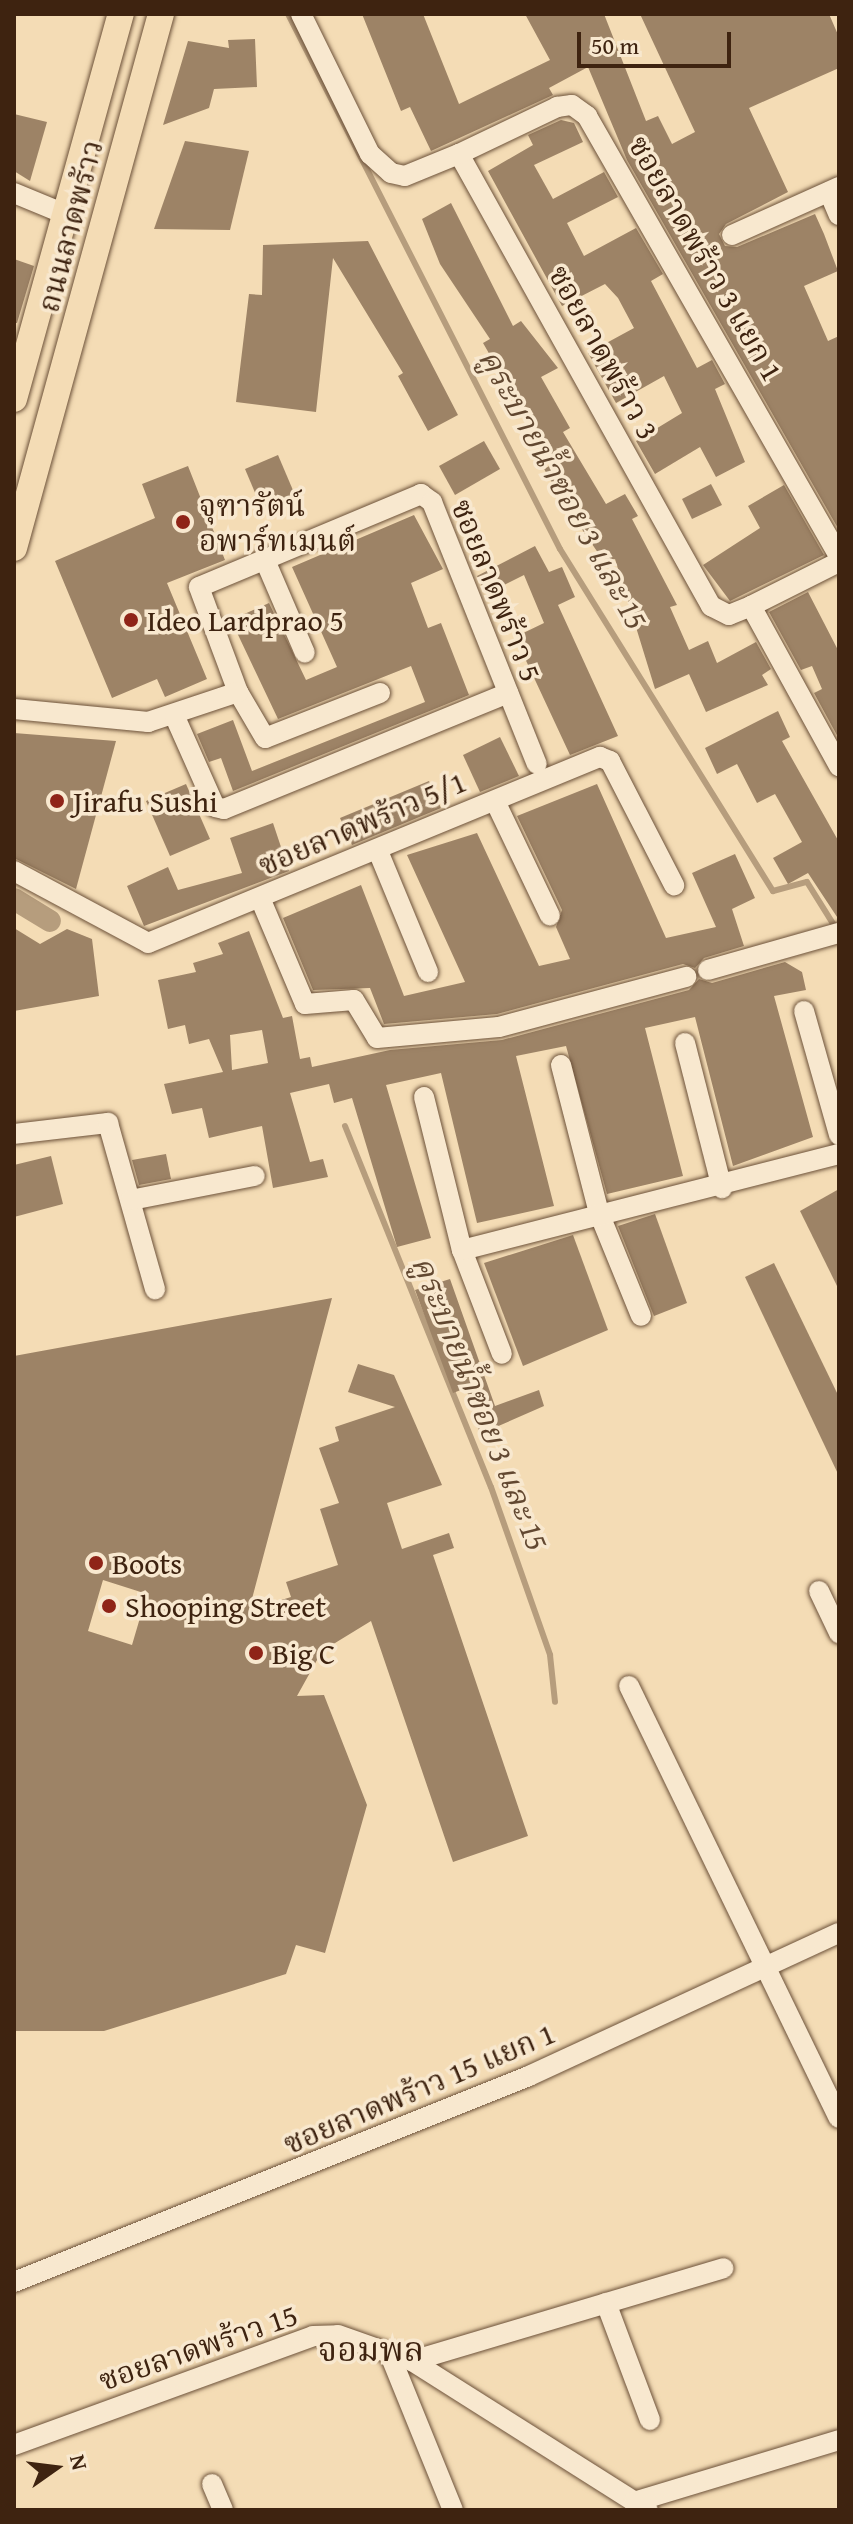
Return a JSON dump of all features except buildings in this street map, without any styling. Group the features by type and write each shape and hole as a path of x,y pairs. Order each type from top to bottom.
{"main road":[{"name":"ถนนลาดพร้าว","path":"14,399 121,14"},
{"name":"ถนนลาดพร้าว","path":"14,548 161,14"}],"street":[{"path":"301,14 370,154 391,173 405,176 459,154"},
{"name":"ซอยลาดพร้าว 3 แยก 1","path":"459,154 557,107 572,105 587,116 839,559"},
{"name":"ซอยลาดพร้าว 3","path":"459,154 711,606 729,615 751,606"},
{"path":"732,235 834,189 839,215"},
{"path":"14,193 65,214"},
{"name":"ซอยลาดพร้าว 5","path":"238,692 198,590 264,558 421,494 432,502 537,764"},
{"path":"264,558 305,653"},
{"path":"839,559 751,606 839,766"},
{"path":"14,709 175,717 238,692 265,738 380,693"},
{"path":"175,717 215,807 224,809 508,693"},
{"name":"ซอยลาดพร้าว 5/1","path":"14,871 148,943 378,851 590,758 610,761 674,885"},
{"path":"495,801 550,916"},
{"path":"378,851 428,972"},
{"path":"260,898 305,1004 354,1000 377,1038 499,1027 686,977"},
{"path":"708,970 837,933"},
{"path":"804,1011 839,1135"},
{"path":"685,1043 722,1188"},
{"path":"561,1065 599,1213 641,1316"},
{"path":"424,1097 462,1250 502,1354"},
{"path":"14,1134 107,1121 155,1289"},
{"path":"462,1250 599,1213 722,1188 839,1154"},
{"path":"131,1200 255,1176"},
{"path":"819,1591 839,1633"},
{"path":"629,1686 839,2118"},
{"name":"ซอยลาดพร้าว 15 แยก 1","path":"14,2282 539,2072 839,1933"},
{"path":"412,2361 723,2268"},
{"path":"606,2303 650,2420"},
{"name":"ซอยลาดพร้าว 15","path":"14,2445 313,2336 357,2339 390,2355 412,2361 641,2506"},
{"path":"390,2355 453,2510"},
{"path":"641,2506 839,2440"},
{"path":"212,2484 223,2510"}],"waterway":[{"name":"คูระบายน้ำซอย 3 และ 15","path":"288,14 560,549 773,891 807,882 837,930"},
{"path":"14,899 50,921"},
{"name":"คูระบายน้ำซอย 3 และ 15","path":"345,1126 491,1487 550,1655 555,1702"}],"place":[{"name":"จุฑารัตน์ อพาร์ทเมนต์","path":"183,522"},
{"name":"Ideo Lardprao 5","path":"131,620"},
{"name":"Jirafu Sushi","path":"57,801"},
{"name":"Boots","path":"96,1563"},
{"name":"Shooping Street","path":"109,1606"},
{"name":"Big C","path":"256,1653"}],"district":[{"name":"จอมพล","path":"371,2349"}]}
